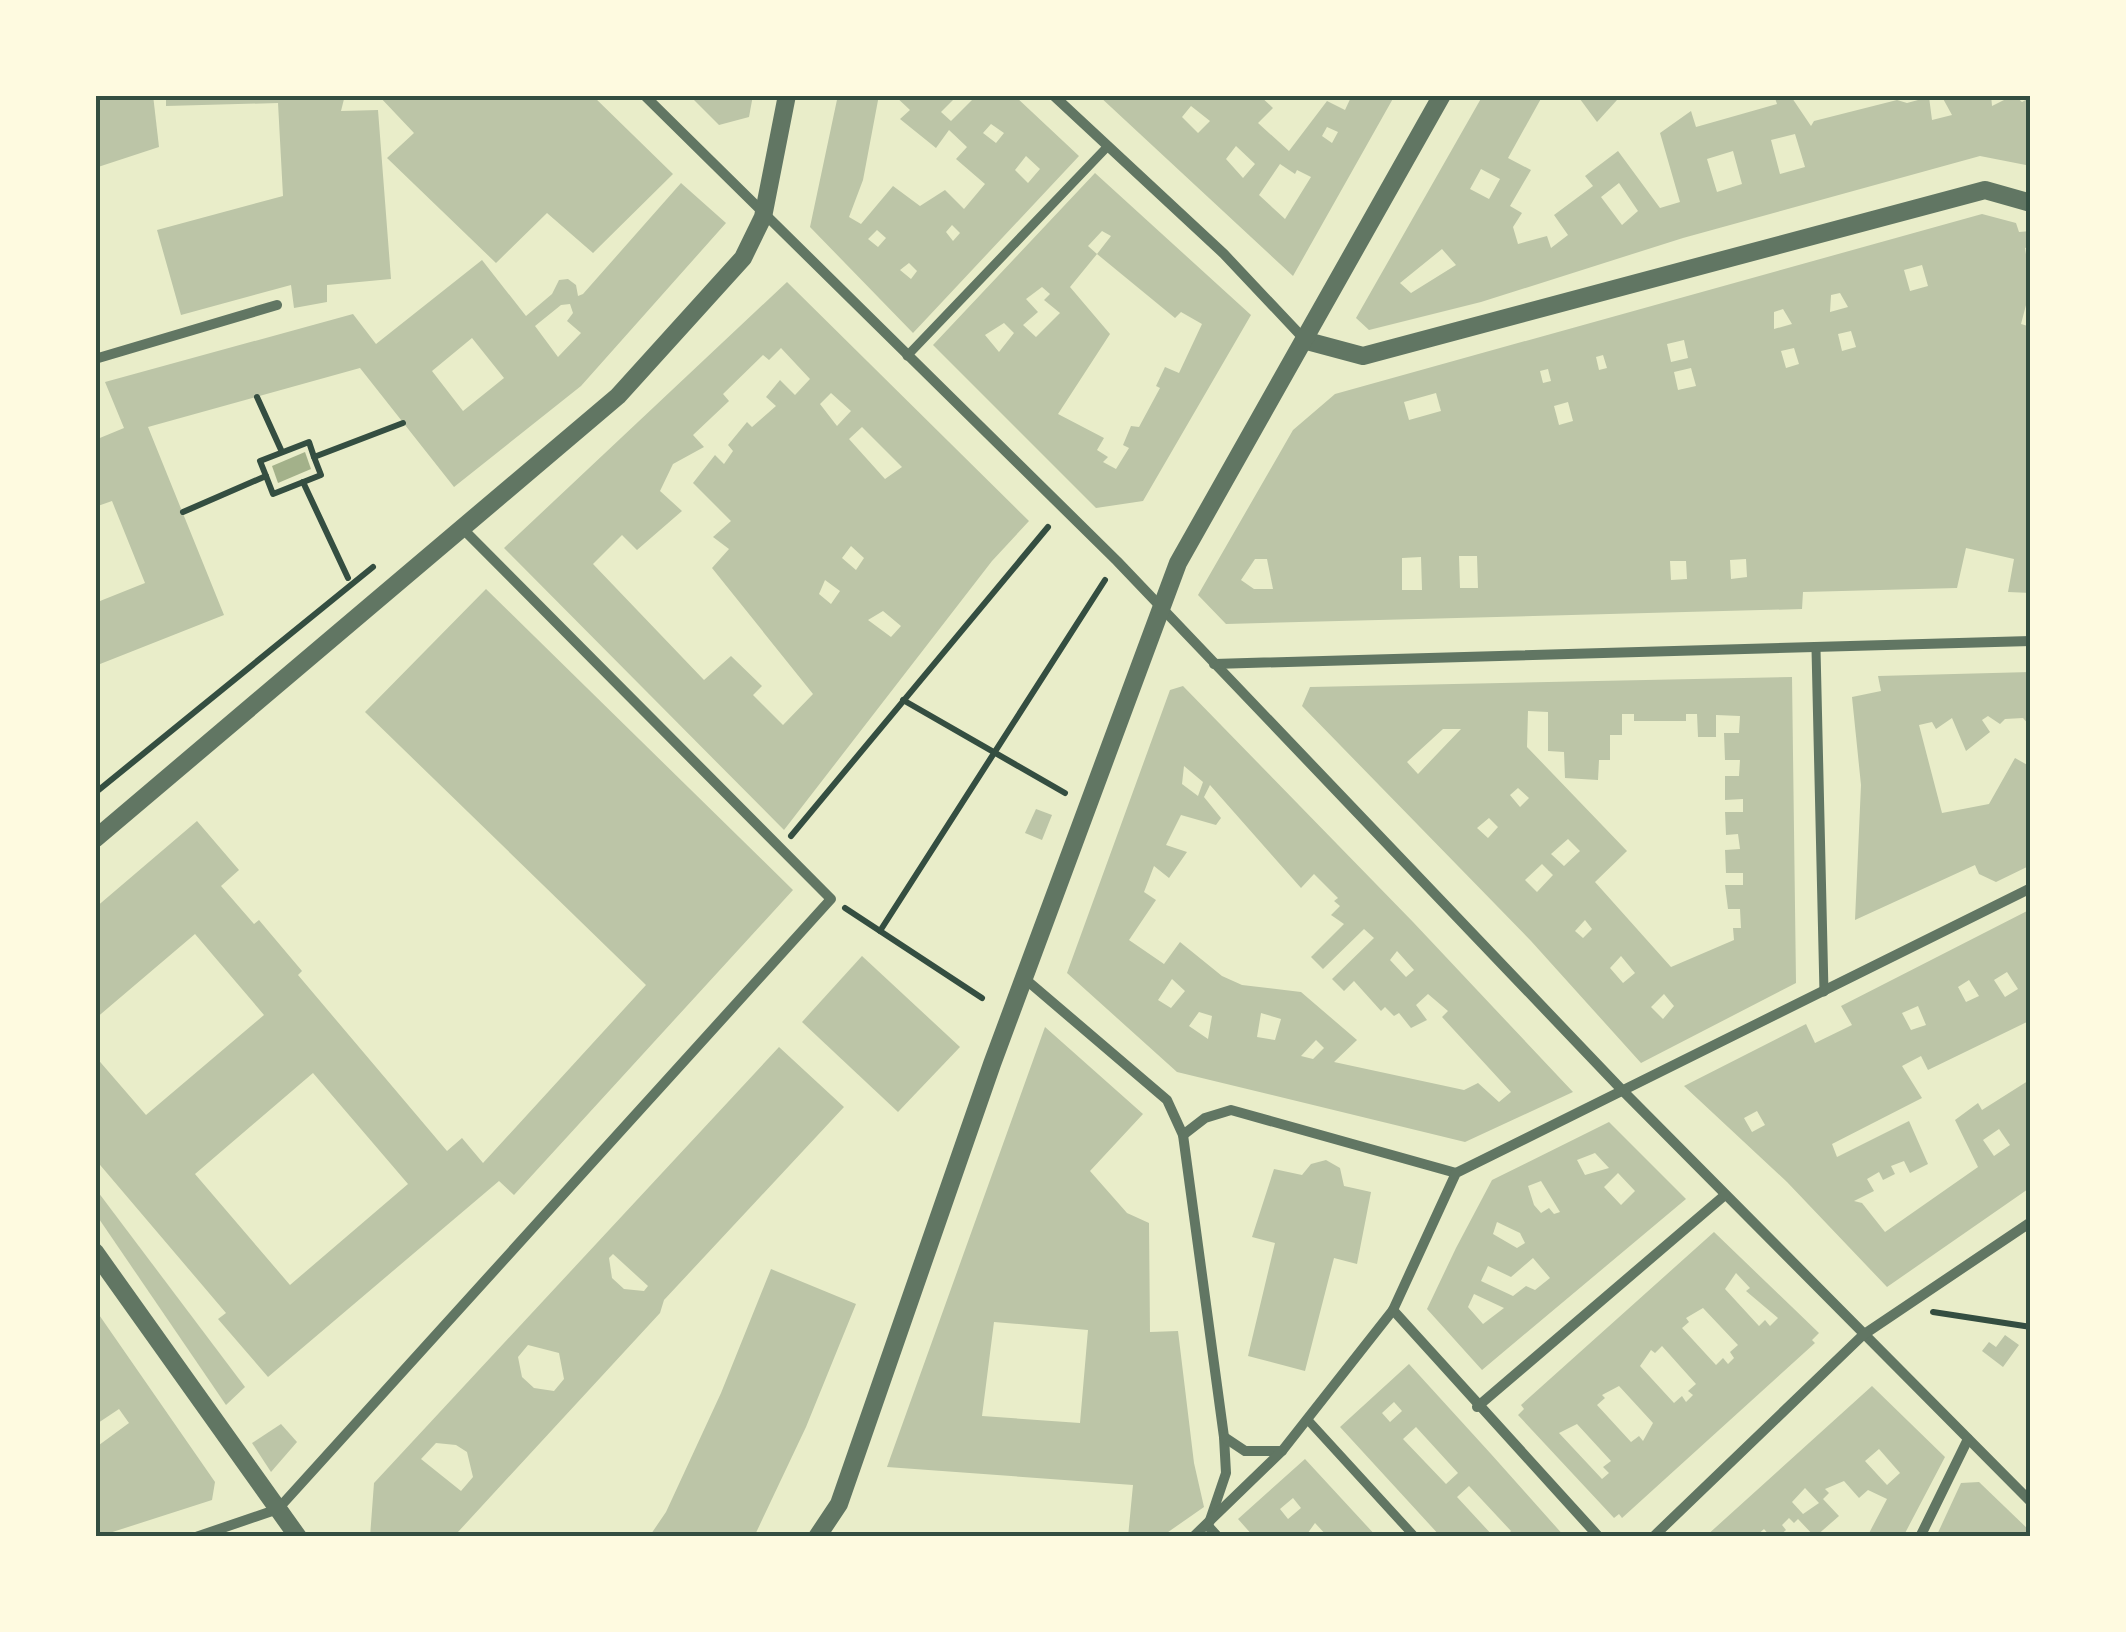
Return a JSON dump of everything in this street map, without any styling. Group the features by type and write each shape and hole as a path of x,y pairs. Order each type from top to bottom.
{"street":[{"path":"644,95 1163,609 1622,1090 2031,1502"},
{"path":"95,839 618,396 731,272 763,217 787,95"},
{"path":"1053,95 1224,254 1306,341 1364,356 1985,190 2031,203"},
{"path":"817,1537 838,1504 992,1064 1178,563 1442,95"},
{"path":"906,356 1108,146"},
{"path":"95,359 277,305"},
{"path":"196,1537 278,1509 832,899 462,528"},
{"path":"1214,664 2031,640"},
{"path":"1816,649 1824,992"},
{"path":"1194,1537 1282,1451 1393,1310 1456,1173 2031,888"},
{"path":"1024,978 1167,1100 1184,1135 1224,1437 1226,1472 1208,1526"},
{"path":"1184,1135 1205,1118 1231,1110 1456,1173"},
{"path":"1478,1408 1725,1195"},
{"path":"1653,1537 1863,1336 2031,1222"},
{"path":"95,1252 298,1537"},
{"path":"1393,1310 1599,1537"},
{"path":"1307,1419 1415,1537"},
{"path":"1224,1437 1246,1452 1282,1451"},
{"path":"1920,1537 1968,1439"},
{"path":"1208,1526 1218,1537"}],"path":[{"path":"257,397 282,452"},
{"path":"314,457 403,423"},
{"path":"309,442 321,475 273,494 260,461 282,452 309,442"},
{"path":"183,512 266,476"},
{"path":"303,482 348,578"},
{"path":"780,848 1048,526"},
{"path":"95,794 380,562"},
{"path":"880,931 1105,580"},
{"path":"903,700 1066,792"},
{"path":"832,899 982,998"},
{"path":"1905,1307 2031,1327"}],"shaded area":[{"path":"305,452 311,469 278,483 272,466"}],"building":[{"path":"95,95 153,95 159,147 95,168"},
{"path":"166,95 345,95 341,111 378,110 391,279 327,285 327,302 294,308 291,285 181,315 157,230 283,196 278,103 166,106"},
{"path":"378,95 592,95 673,174 593,253 547,213 496,263 387,158 414,133"},
{"path":"689,95 753,95 749,117 719,125"},
{"path":"838,95 879,95 863,180 849,217 861,224 893,186 920,206 945,190 964,209 985,184 956,159 967,147 949,130 936,148 900,119 910,110 894,95 958,95 941,112 951,121 977,95 1014,95 1079,156 913,333 810,227","holes":["991,124 1004,133 996,143 983,133","1026,156 1040,169 1028,183 1015,170","952,225 960,233 953,241 946,232","877,230 886,238 878,247 868,239","909,263 917,271 911,279 900,270"]},
{"path":"1098,95 1259,95 1273,108 1258,123 1289,151 1327,101 1345,110 1352,95 1395,95 1293,276","holes":["1191,106 1210,121 1198,133 1182,117","1327,127 1338,132 1332,143 1322,136","1236,146 1255,164 1243,178 1226,159","1280,164 1295,174 1297,170 1311,177 1285,219 1259,195"]},
{"path":"1483,95 1543,95 1508,158 1531,170 1510,206 1522,213 1513,227 1518,244 1547,236 1551,248 1568,235 1554,215 1593,186 1585,176 1618,151 1660,208 1680,202 1660,133 1691,111 1696,127 1777,104 1774,95 1790,95 1811,126 1814,121 1897,100 1907,103 1929,97 1932,120 1952,115 1941,95 1964,99 1991,95 1992,106 2014,95 2022,102 2031,97 2031,166 1980,156 1683,238 1481,302 1369,330 1356,318","holes":["1795,134 1805,167 1780,174 1771,140","1733,151 1742,184 1717,192 1707,159","1481,169 1500,179 1489,199 1470,189","1619,183 1638,211 1622,225 1601,197","1442,249 1456,265 1411,293 1400,283"]},
{"path":"1577,95 1613,95 1617,100 1597,122"},
{"path":"1095,173 1251,315 1143,501 1096,508 933,345","holes":["1102,231 1111,236 1097,254 1088,246","1097,254 1175,318 1181,312 1202,324 1179,373 1165,367 1156,386 1160,388 1139,427 1131,426 1123,445 1129,448 1116,469 1103,462 1108,457 1097,450 1104,438 1058,414 1110,334 1070,287","1042,287 1050,294 1044,300 1060,313 1036,337 1023,325 1038,312 1026,299","1004,323 1014,333 999,352 985,335"]},
{"path":"681,183 726,223 581,386 454,487 360,368 148,427 224,615 95,666 95,603 145,583 112,501 95,507 95,440 124,428 105,382 353,314 376,344 482,260 526,316 552,294 559,280 568,279 576,285 578,296","holes":["570,304 573,313 567,321 581,333 558,357 535,326 561,305","472,338 504,378 463,411 432,371"]},
{"path":"1982,214 2016,223 2019,232 2031,231 2031,246 2025,248 2031,286 2021,324 2031,327 2031,593 2008,592 2014,559 1966,548 1957,588 1803,592 1802,609 1226,624 1198,595 1293,430 1335,394","holes":["1922,265 1928,286 1910,291 1904,270","1840,293 1848,307 1830,312 1831,295","1783,309 1792,324 1774,329 1774,312","1851,331 1856,347 1842,351 1838,334","1684,340 1688,358 1671,362 1667,344","1794,348 1799,364 1786,368 1781,351","1603,355 1607,368 1599,370 1596,357","1691,368 1696,386 1678,390 1674,372","1548,369 1551,381 1543,383 1540,371","1436,393 1441,411 1409,420 1404,402","1568,402 1573,421 1559,425 1554,406","1459,556 1477,556 1478,588 1460,588","1421,557 1422,590 1402,590 1402,558","1255,559 1267,559 1273,589 1254,589 1241,580","1746,559 1747,577 1731,579 1730,560","1670,561 1686,561 1687,579 1671,580"]},
{"path":"787,282 1029,521 992,561 784,830 504,548","holes":["781,348 810,379 795,395 780,380 766,397 776,406 752,427 747,422 728,445 733,451 724,464 715,455 693,483 731,521 713,537 729,549 712,568 813,694 783,725 753,695 762,686 731,656 704,680 593,564 622,535 637,550 682,511 660,491 673,464 704,447 693,435 729,401 723,394 763,355 769,360","831,393 851,411 837,426 820,404","862,427 902,467 885,479 849,439","851,546 864,558 856,570 842,558","825,580 840,591 831,604 819,594","883,611 901,626 891,637 868,620"]},
{"path":"486,589 793,890 514,1195 499,1181 268,1377 218,1319 226,1313 95,1159 95,1056 146,1115 264,1015 195,934 95,1019 95,908 197,821 239,870 221,886 254,924 259,920 302,971 298,975 447,1151 462,1138 483,1163 646,985 365,712","holes":["313,1073 408,1184 290,1285 195,1174"]},
{"path":"2031,672 2031,727 2023,718 2005,719 2000,724 1988,716 1982,720 1990,732 1966,751 1952,718 1936,729 1932,722 1919,725 1942,813 1989,804 2015,758 2031,767 2031,865 1996,882 1979,874 1975,865 1855,920 1861,785 1852,697 1881,691 1878,676"},
{"path":"1792,677 1796,983 1641,1063 1531,941 1302,706 1310,687","holes":["1528,711 1548,712 1548,751 1564,752 1565,778 1598,780 1599,760 1610,760 1610,735 1622,735 1622,714 1634,714 1634,721 1686,721 1686,714 1697,714 1698,737 1716,737 1716,715 1740,716 1739,733 1724,733 1725,760 1740,760 1739,776 1725,776 1725,800 1743,799 1743,812 1725,812 1726,835 1738,834 1740,849 1725,850 1726,873 1743,873 1743,885 1725,885 1728,909 1740,909 1741,928 1733,928 1734,940 1671,967 1595,882 1627,851 1527,747","1443,729 1461,729 1418,774 1407,762","1518,788 1529,798 1520,807 1510,795","1489,818 1498,827 1488,838 1477,828","1568,839 1580,851 1564,866 1551,854","1542,864 1553,875 1537,892 1525,880","1585,920 1592,929 1583,938 1575,931","1621,956 1635,973 1623,983 1610,968","1664,994 1674,1006 1663,1019 1651,1007"]},
{"path":"1183,686 1573,1092 1465,1142 1177,1072 1067,973 1170,690","holes":["1184,766 1203,782 1198,796 1182,784","1210,785 1301,888 1314,874 1338,898 1334,901 1340,906 1331,915 1344,924 1311,957 1323,969 1364,929 1374,938 1332,979 1344,991 1354,981 1381,1011 1385,1007 1394,1016 1399,1013 1411,1028 1427,1020 1416,1005 1428,994 1448,1011 1442,1017 1511,1092 1499,1102 1478,1083 1464,1090 1334,1062 1357,1040 1301,992 1242,985 1222,976 1180,942 1164,964 1129,940 1156,900 1144,892 1154,866 1169,878 1187,852 1166,845 1181,815 1216,825 1221,818 1204,797","1397,951 1414,970 1406,977 1390,960","1172,979 1185,991 1171,1008 1158,1000","1199,1012 1212,1016 1208,1039 1189,1026","1261,1013 1281,1019 1275,1040 1257,1037","1316,1040 1324,1048 1313,1059 1301,1056"]},
{"path":"1036,809 1052,815 1042,840 1025,833"},
{"path":"2031,909 2031,1020 1928,1070 1921,1056 1902,1066 1922,1098 1832,1144 1837,1157 1909,1121 1928,1164 1910,1173 1904,1161 1891,1166 1895,1174 1883,1180 1879,1172 1867,1179 1874,1191 1854,1201 1862,1203 1885,1232 1978,1167 1955,1120 1978,1103 1982,1110 2031,1079 2031,1187 1887,1287 1787,1182 1684,1086 1806,1024 1815,1043 1852,1025 1841,1006","holes":["2007,972 2018,989 2005,997 1994,980","1969,980 1979,996 1966,1002 1958,987","1918,1006 1926,1025 1911,1030 1902,1013","1757,1111 1765,1125 1752,1132 1744,1118","1999,1129 2010,1145 1994,1156 1983,1140"]},
{"path":"862,956 960,1047 898,1112 802,1022"},
{"path":"1045,1027 1143,1114 1090,1171 1127,1213 1149,1223 1150,1332 1178,1331 1194,1463 1204,1507 1161,1537 1128,1537 1133,1485 887,1467","holes":["994,1322 1088,1330 1080,1423 982,1416"]},
{"path":"779,1047 844,1107 664,1300 660,1313 458,1532 459,1537 370,1537 374,1483","holes":["613,1254 648,1286 644,1291 624,1289 612,1278 609,1258","528,1345 559,1353 564,1379 554,1391 534,1388 522,1377 518,1357","436,1443 456,1445 467,1452 473,1477 461,1491 421,1459"]},
{"path":"1609,1122 1686,1199 1482,1370 1427,1309 1492,1180","holes":["1595,1153 1609,1168 1585,1175 1577,1160","1618,1173 1635,1191 1621,1205 1604,1187","1541,1181 1560,1212 1554,1214 1549,1208 1541,1213 1528,1186","1497,1222 1520,1233 1525,1243 1517,1248 1493,1234","1533,1258 1550,1278 1535,1290 1526,1286 1513,1296 1481,1281 1488,1266 1511,1277","1474,1294 1504,1308 1483,1324 1468,1307"]},
{"path":"1326,1160 1340,1168 1344,1186 1371,1192 1357,1264 1334,1258 1305,1371 1248,1356 1275,1243 1252,1237 1274,1169 1302,1175 1311,1164"},
{"path":"95,1188 245,1387 226,1405 95,1213"},
{"path":"1714,1232 1819,1333 1812,1340 1815,1343 1622,1518 1619,1514 1614,1518 1518,1415 1524,1409 1521,1405","holes":["1736,1273 1750,1288 1746,1291 1778,1318 1770,1326 1765,1320 1759,1326 1725,1289","1703,1308 1738,1345 1730,1352 1734,1358 1728,1364 1723,1358 1716,1365 1682,1328 1689,1322 1686,1318","1662,1346 1696,1384 1688,1391 1693,1395 1686,1402 1682,1396 1674,1403 1640,1366 1651,1350 1655,1353","1619,1386 1653,1423 1643,1441 1639,1436 1631,1442 1597,1405 1605,1398 1602,1395","1577,1424 1611,1461 1603,1467 1609,1473 1602,1479 1559,1433"]},
{"path":"771,1269 856,1304 806,1427 754,1537 649,1537 666,1512 721,1393"},
{"path":"95,1309 215,1482 212,1500 97,1537 95,1448 129,1423 119,1409 95,1425"},
{"path":"2005,1335 2019,1345 2003,1367 1982,1351 1989,1342 1996,1347"},
{"path":"1409,1364 1565,1537 1505,1537 1511,1531 1469,1486 1457,1497 1494,1537 1441,1537 1340,1427","holes":["1394,1402 1402,1411 1390,1422 1382,1413","1416,1427 1458,1473 1446,1484 1403,1439"]},
{"path":"1872,1386 1945,1457 1903,1537 1867,1537 1887,1499 1868,1490 1859,1498 1844,1481 1825,1489 1829,1493 1823,1499 1839,1516 1815,1537 1798,1519 1794,1523 1789,1518 1782,1525 1786,1530 1778,1537 1771,1537 1764,1529 1755,1537 1705,1537","holes":["1879,1449 1900,1473 1887,1485 1865,1461","1805,1488 1819,1503 1803,1514 1792,1502"]},
{"path":"281,1424 297,1442 271,1472 252,1443"},
{"path":"1305,1459 1377,1537 1328,1537 1315,1523 1305,1537 1254,1537 1238,1519","holes":["1293,1498 1301,1508 1288,1519 1280,1509"]},
{"path":"1979,1482 2031,1532 2031,1537 1936,1537 1961,1483"}]}
